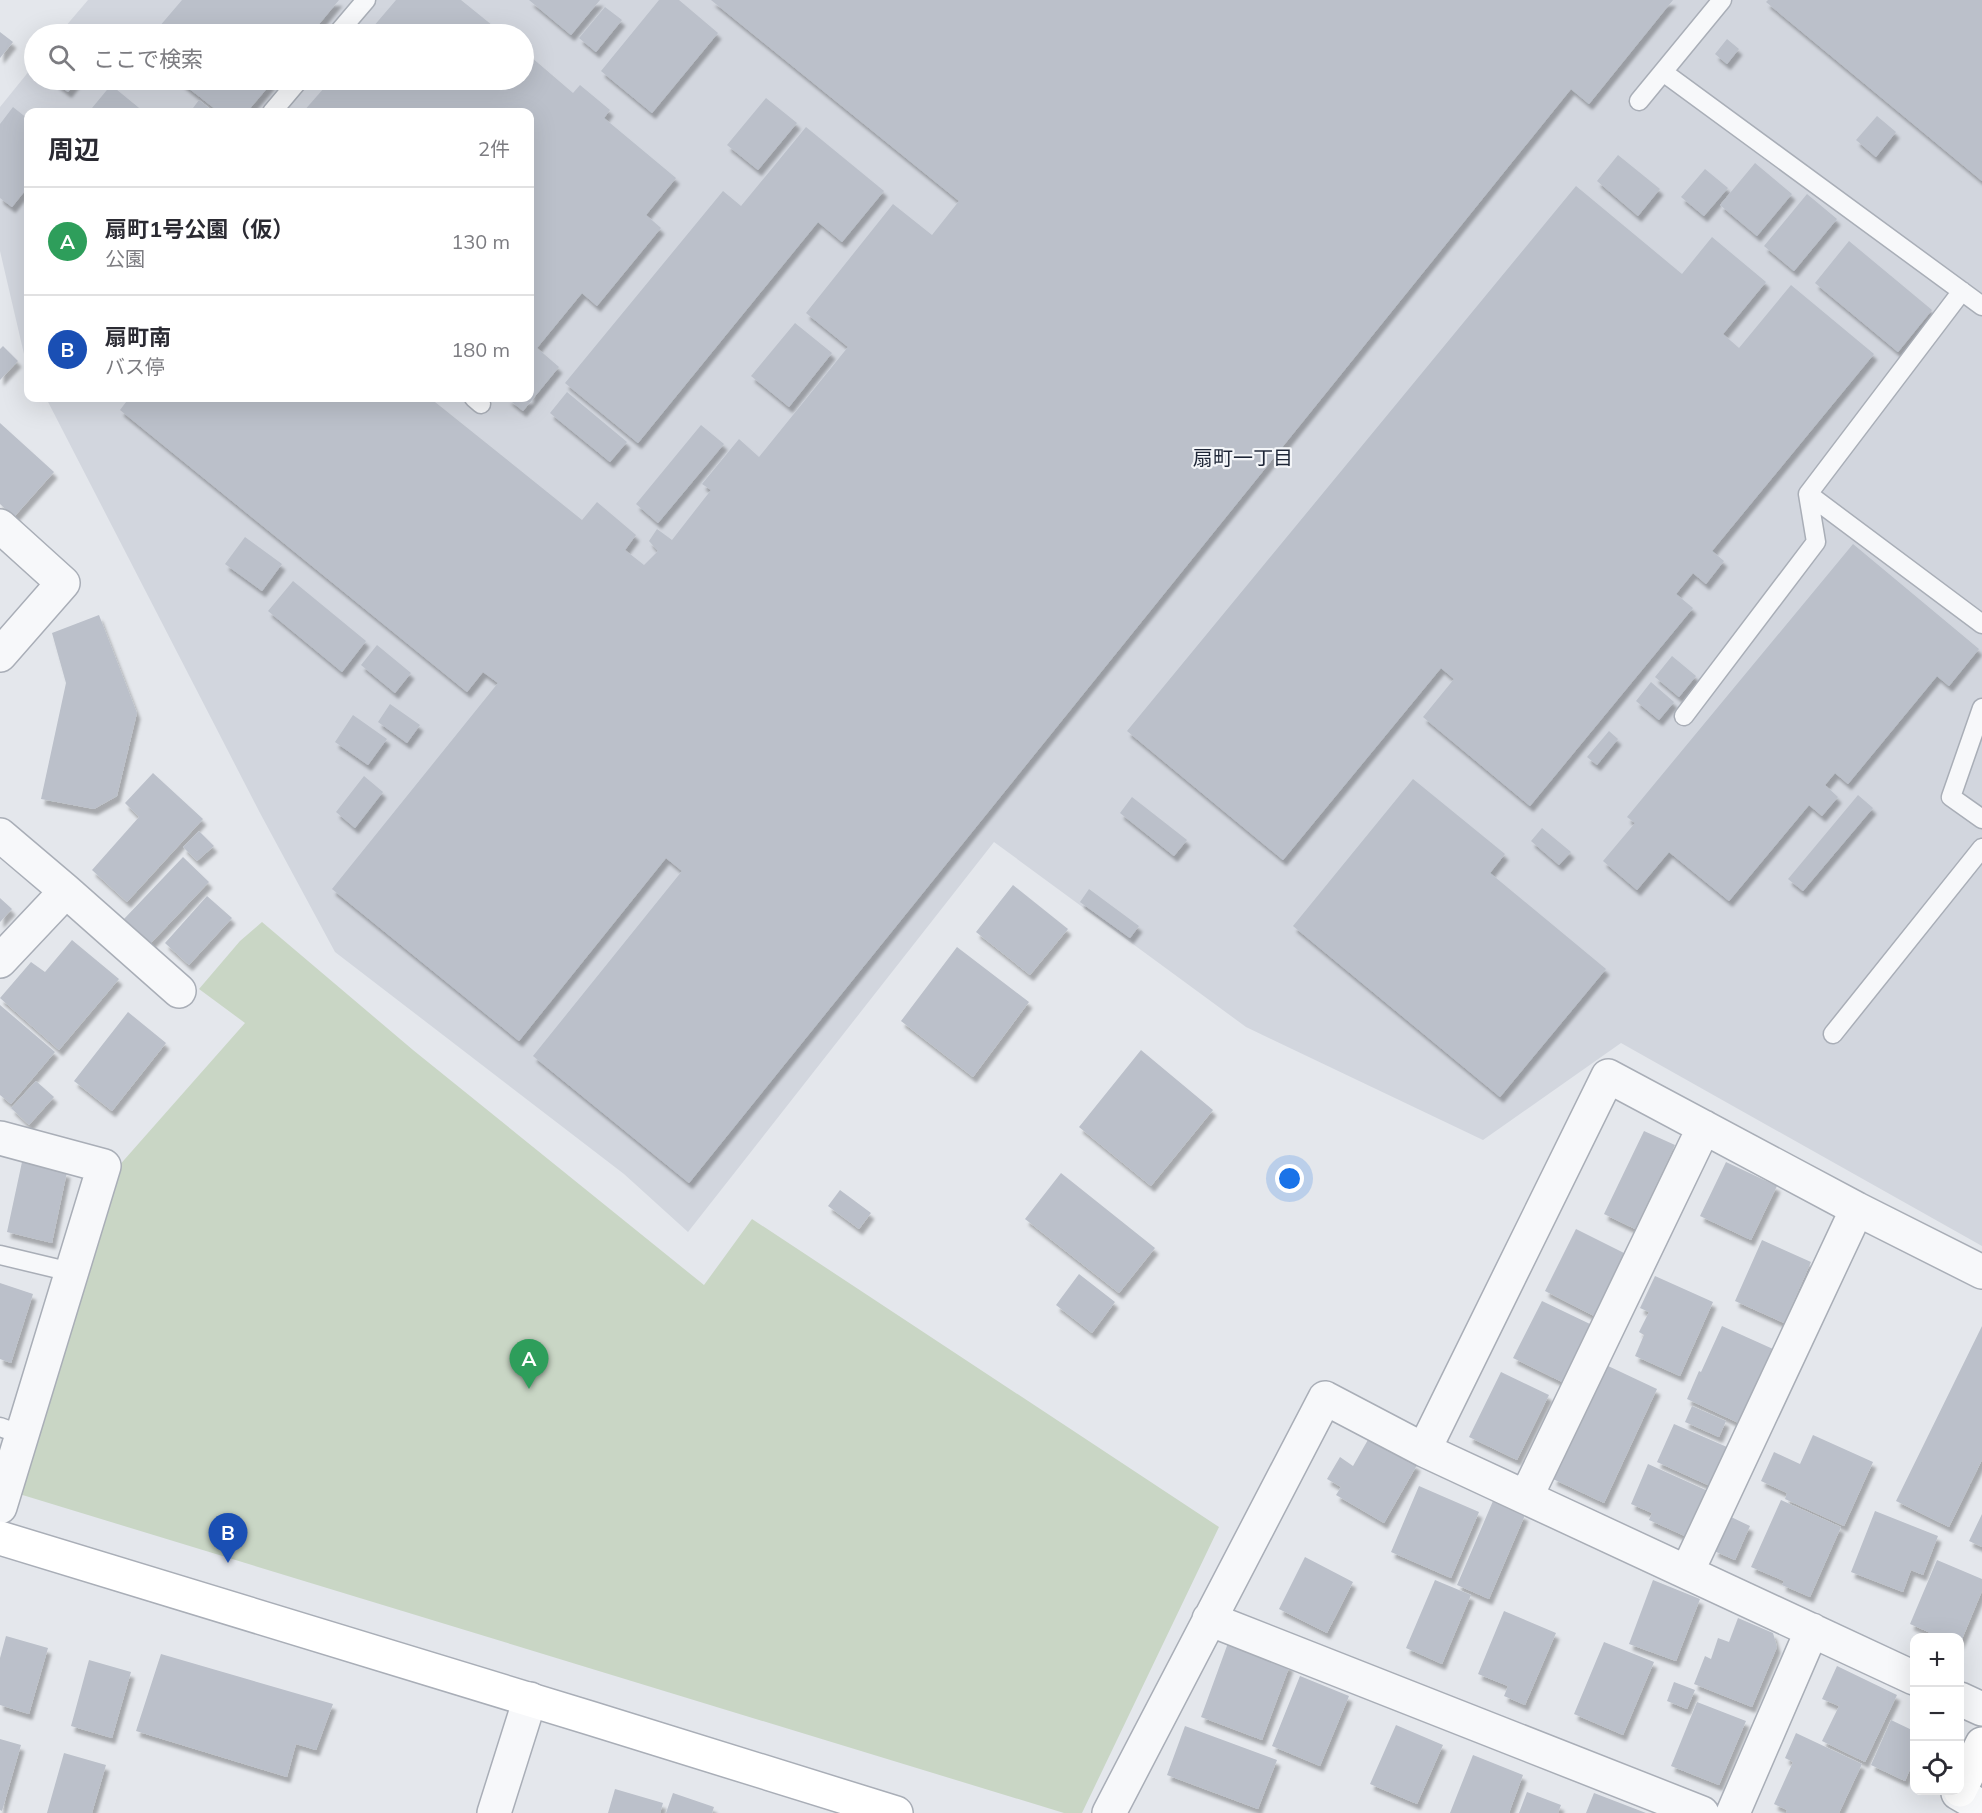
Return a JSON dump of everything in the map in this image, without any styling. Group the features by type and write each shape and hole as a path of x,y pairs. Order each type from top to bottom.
{"street":[{"path":"0,526 63,583 0,655"},
{"path":"0,835 179,991"},
{"path":"0,961 66,891"},
{"path":"1424,1449 1608,1076 1857,1209 1982,1272"},
{"path":"1526,1497 1704,1127"},
{"path":"0,1138 104,1166 71,1272 11,1431 0,1507"},
{"path":"1687,1572 1857,1209"},
{"path":"1108,1813 1325,1398 1424,1449 1910,1676"},
{"path":"0,1538 896,1813"},
{"path":"1209,1619 1702,1813"},
{"path":"1733,1813 1812,1630"},
{"path":"494,1813 530,1699"},
{"path":"1964,1701 1982,1709"},
{"path":"1961,1799 1982,1744"}],"lane":[{"path":"346,24 366,0"},
{"path":"1639,101 1722,0"},
{"path":"1663,72 1982,306"},
{"path":"275,108 291,90"},
{"path":"1684,717 1816,542 1808,494 1962,291"},
{"path":"1808,494 1982,624"},
{"path":"1982,708 1951,797 1982,819"},
{"path":"1833,1034 1982,848"},
{"path":"0,1255 71,1272"}],"shaded area":[{"path":"88,0 1982,0 1982,1246 1621,1043 1483,1140 1246,1027 994,842 688,1232 624,1174 335,952 260,813 48,402 534,402 534,108 24,108 24,354 0,251 0,107 24,77 24,90 534,90 534,24 68,24"}],"green space":[{"path":"262,922 413,1050 704,1285 752,1219 1219,1527 1082,1813 1064,1813 16,1493 117,1168 245,1023 199,989 240,941"}],"building":[{"path":"182,0 339,0 319,24 162,24"},
{"path":"396,0 461,0 491,24 376,24"},
{"path":"529,0 600,0 571,35"},
{"path":"659,0 679,0 718,33 652,113 601,71"},
{"path":"711,0 1673,0 1589,104 1571,89 689,1183 533,1056 682,871 666,858 519,1041 332,889 498,683 483,672 467,692 120,410 126,402 435,402 582,520 597,502 636,535 625,550 644,565 658,551 649,541 657,529 672,540 711,490 702,484 739,439 759,457 848,347 806,313 893,204 932,235 959,201"},
{"path":"1768,0 1982,0 1982,181 1766,2"},
{"path":"605,7 622,20 596,52 579,38"},
{"path":"0,32 13,42 0,58"},
{"path":"1727,39 1739,49 1727,64 1715,54"},
{"path":"534,60 573,93 580,85 610,110 604,118 676,178 646,215 661,228 597,306 582,293 537,348 559,367 534,398 534,108 306,108 322,90 534,90"},
{"path":"107,90 117,90 139,108 92,108"},
{"path":"191,90 266,90 250,108 214,108"},
{"path":"766,98 797,123 758,170 727,145"},
{"path":"199,100 209,108 193,108"},
{"path":"13,107 24,116 24,192 12,207 0,198 0,124"},
{"path":"1877,116 1896,132 1876,157 1856,140"},
{"path":"806,127 884,191 842,242 818,222 638,443 565,383 723,191 741,206"},
{"path":"1618,155 1660,189 1638,216 1597,181"},
{"path":"1755,163 1792,194 1757,236 1720,205"},
{"path":"1705,169 1728,188 1704,216 1681,197"},
{"path":"1576,186 1682,274 1712,237 1766,282 1723,334 1739,348 1791,285 1874,354 1712,551 1724,561 1706,584 1693,573 1676,594 1693,608 1530,806 1423,717 1454,679 1441,668 1283,860 1127,731"},
{"path":"1807,194 1837,219 1794,271 1764,246"},
{"path":"1849,241 1932,310 1898,352 1815,283"},
{"path":"795,323 832,353 789,407 751,376"},
{"path":"3,346 18,361 0,380 0,349"},
{"path":"567,392 627,442 610,462 550,413"},
{"path":"512,402 530,402 523,411"},
{"path":"0,423 54,472 14,517 0,504"},
{"path":"701,425 724,444 658,523 636,504"},
{"path":"245,537 282,564 262,591 225,564"},
{"path":"1853,544 1979,649 1949,686 1937,676 1848,784 1835,773 1825,785 1838,797 1822,816 1809,805 1729,901 1669,852 1637,890 1603,861 1635,823 1627,817"},
{"path":"293,581 366,641 342,672 268,611"},
{"path":"99,615 137,713 117,796 94,809 41,799 66,683 52,633"},
{"path":"377,645 411,673 395,693 361,665"},
{"path":"1672,656 1696,676 1679,697 1655,677"},
{"path":"1651,682 1674,702 1659,720 1636,701"},
{"path":"390,704 420,725 407,743 378,722"},
{"path":"353,715 387,739 368,765 335,742"},
{"path":"1609,731 1618,739 1597,765 1587,757"},
{"path":"153,773 203,819 127,902 92,870 139,817 125,803"},
{"path":"364,776 383,792 355,828 336,812"},
{"path":"1413,779 1505,854 1490,873 1606,969 1500,1097 1293,926"},
{"path":"1858,795 1873,808 1803,891 1788,879"},
{"path":"1132,797 1187,840 1174,856 1120,813"},
{"path":"1542,828 1571,852 1559,865 1531,841"},
{"path":"199,831 214,846 197,861 183,847"},
{"path":"183,857 209,882 150,944 124,919"},
{"path":"1013,885 1068,929 1030,975 976,932"},
{"path":"1089,889 1139,926 1130,938 1080,902"},
{"path":"207,896 232,918 189,965 165,943"},
{"path":"0,898 12,909 0,922"},
{"path":"72,940 119,979 59,1050 0,998 31,962 45,972"},
{"path":"957,947 1029,1002 973,1077 901,1021"},
{"path":"0,1005 55,1052 11,1104 0,1095"},
{"path":"128,1012 166,1043 112,1111 74,1081"},
{"path":"1141,1050 1213,1110 1151,1186 1079,1127"},
{"path":"36,1081 54,1097 29,1125 11,1108"},
{"path":"1644,1131 1675,1145 1635,1229 1604,1214"},
{"path":"22,1162 67,1172 52,1243 7,1232"},
{"path":"1726,1162 1777,1186 1751,1240 1700,1216"},
{"path":"1061,1173 1155,1248 1119,1293 1025,1219"},
{"path":"840,1190 871,1213 859,1229 828,1206"},
{"path":"1576,1229 1626,1254 1596,1317 1545,1291"},
{"path":"1762,1240 1811,1262 1784,1323 1735,1301"},
{"path":"1079,1274 1115,1302 1092,1333 1056,1305"},
{"path":"1655,1276 1713,1302 1680,1376 1635,1356 1644,1335 1639,1332 1649,1312 1640,1308"},
{"path":"0,1283 33,1294 11,1363 0,1359"},
{"path":"1542,1301 1590,1324 1562,1382 1513,1358"},
{"path":"1722,1326 1773,1349 1752,1395 1743,1425 1687,1399"},
{"path":"1982,1326 1982,1460 1949,1527 1896,1501"},
{"path":"1606,1365 1657,1389 1604,1503 1553,1479"},
{"path":"1501,1372 1549,1395 1517,1460 1469,1437"},
{"path":"1692,1406 1726,1421 1719,1437 1685,1422"},
{"path":"1674,1424 1727,1447 1710,1486 1657,1462"},
{"path":"1813,1435 1873,1462 1844,1526 1785,1499 1787,1493 1761,1481 1774,1452 1800,1464"},
{"path":"1369,1438 1417,1465 1384,1523 1336,1495 1341,1487 1327,1479 1340,1457 1353,1466"},
{"path":"1648,1464 1708,1491 1687,1537 1649,1520 1652,1513 1631,1504"},
{"path":"1419,1486 1479,1512 1451,1578 1391,1552"},
{"path":"1781,1500 1841,1527 1810,1597 1782,1585 1784,1581 1751,1567"},
{"path":"1493,1501 1525,1515 1489,1599 1457,1585"},
{"path":"1875,1511 1938,1536 1923,1575 1911,1570 1903,1592 1851,1572"},
{"path":"1982,1514 1982,1547 1969,1541"},
{"path":"1729,1516 1750,1526 1735,1560 1714,1551"},
{"path":"1305,1557 1353,1582 1327,1633 1279,1609"},
{"path":"1937,1560 1982,1579 1982,1591 1964,1634 1931,1633 1910,1624"},
{"path":"1435,1580 1471,1595 1442,1664 1406,1648"},
{"path":"1653,1580 1700,1599 1676,1661 1629,1644"},
{"path":"1504,1611 1556,1633 1525,1705 1504,1696 1508,1686 1478,1674"},
{"path":"1738,1618 1773,1633 1777,1647 1752,1707 1694,1684 1705,1656 1711,1659 1718,1638 1729,1642"},
{"path":"6,1636 48,1648 29,1714 0,1705 0,1658"},
{"path":"1604,1642 1654,1662 1623,1735 1574,1714"},
{"path":"1228,1643 1290,1665 1262,1740 1201,1717"},
{"path":"161,1654 333,1704 316,1750 296,1744 287,1777 136,1731"},
{"path":"89,1660 131,1672 112,1738 71,1726"},
{"path":"1837,1666 1897,1695 1865,1762 1822,1741 1839,1706 1822,1699"},
{"path":"1300,1676 1349,1696 1320,1766 1272,1746"},
{"path":"1674,1682 1695,1690 1687,1709 1667,1701"},
{"path":"1697,1702 1746,1721 1719,1785 1671,1766"},
{"path":"1891,1720 1910,1729 1910,1769 1905,1781 1871,1765"},
{"path":"1396,1725 1443,1745 1417,1804 1370,1784"},
{"path":"1185,1726 1277,1760 1258,1809 1167,1775"},
{"path":"1796,1733 1862,1764 1839,1813 1786,1813 1787,1810 1774,1804 1793,1762 1785,1758"},
{"path":"0,1739 21,1745 2,1811 0,1810"},
{"path":"64,1753 106,1765 92,1813 47,1813"},
{"path":"1473,1755 1523,1775 1509,1813 1450,1813"},
{"path":"615,1789 663,1803 660,1813 608,1813"},
{"path":"1527,1792 1561,1805 1558,1813 1519,1813"},
{"path":"673,1793 714,1807 712,1813 666,1813"},
{"path":"1594,1793 1646,1813 1586,1813"}],"place":[{"name":"扇町1号公園（仮）","path":"529,1389"},
{"name":"扇町南","path":"228,1563"}],"district":[{"name":"扇町一丁目","path":"1243,457"}]}
